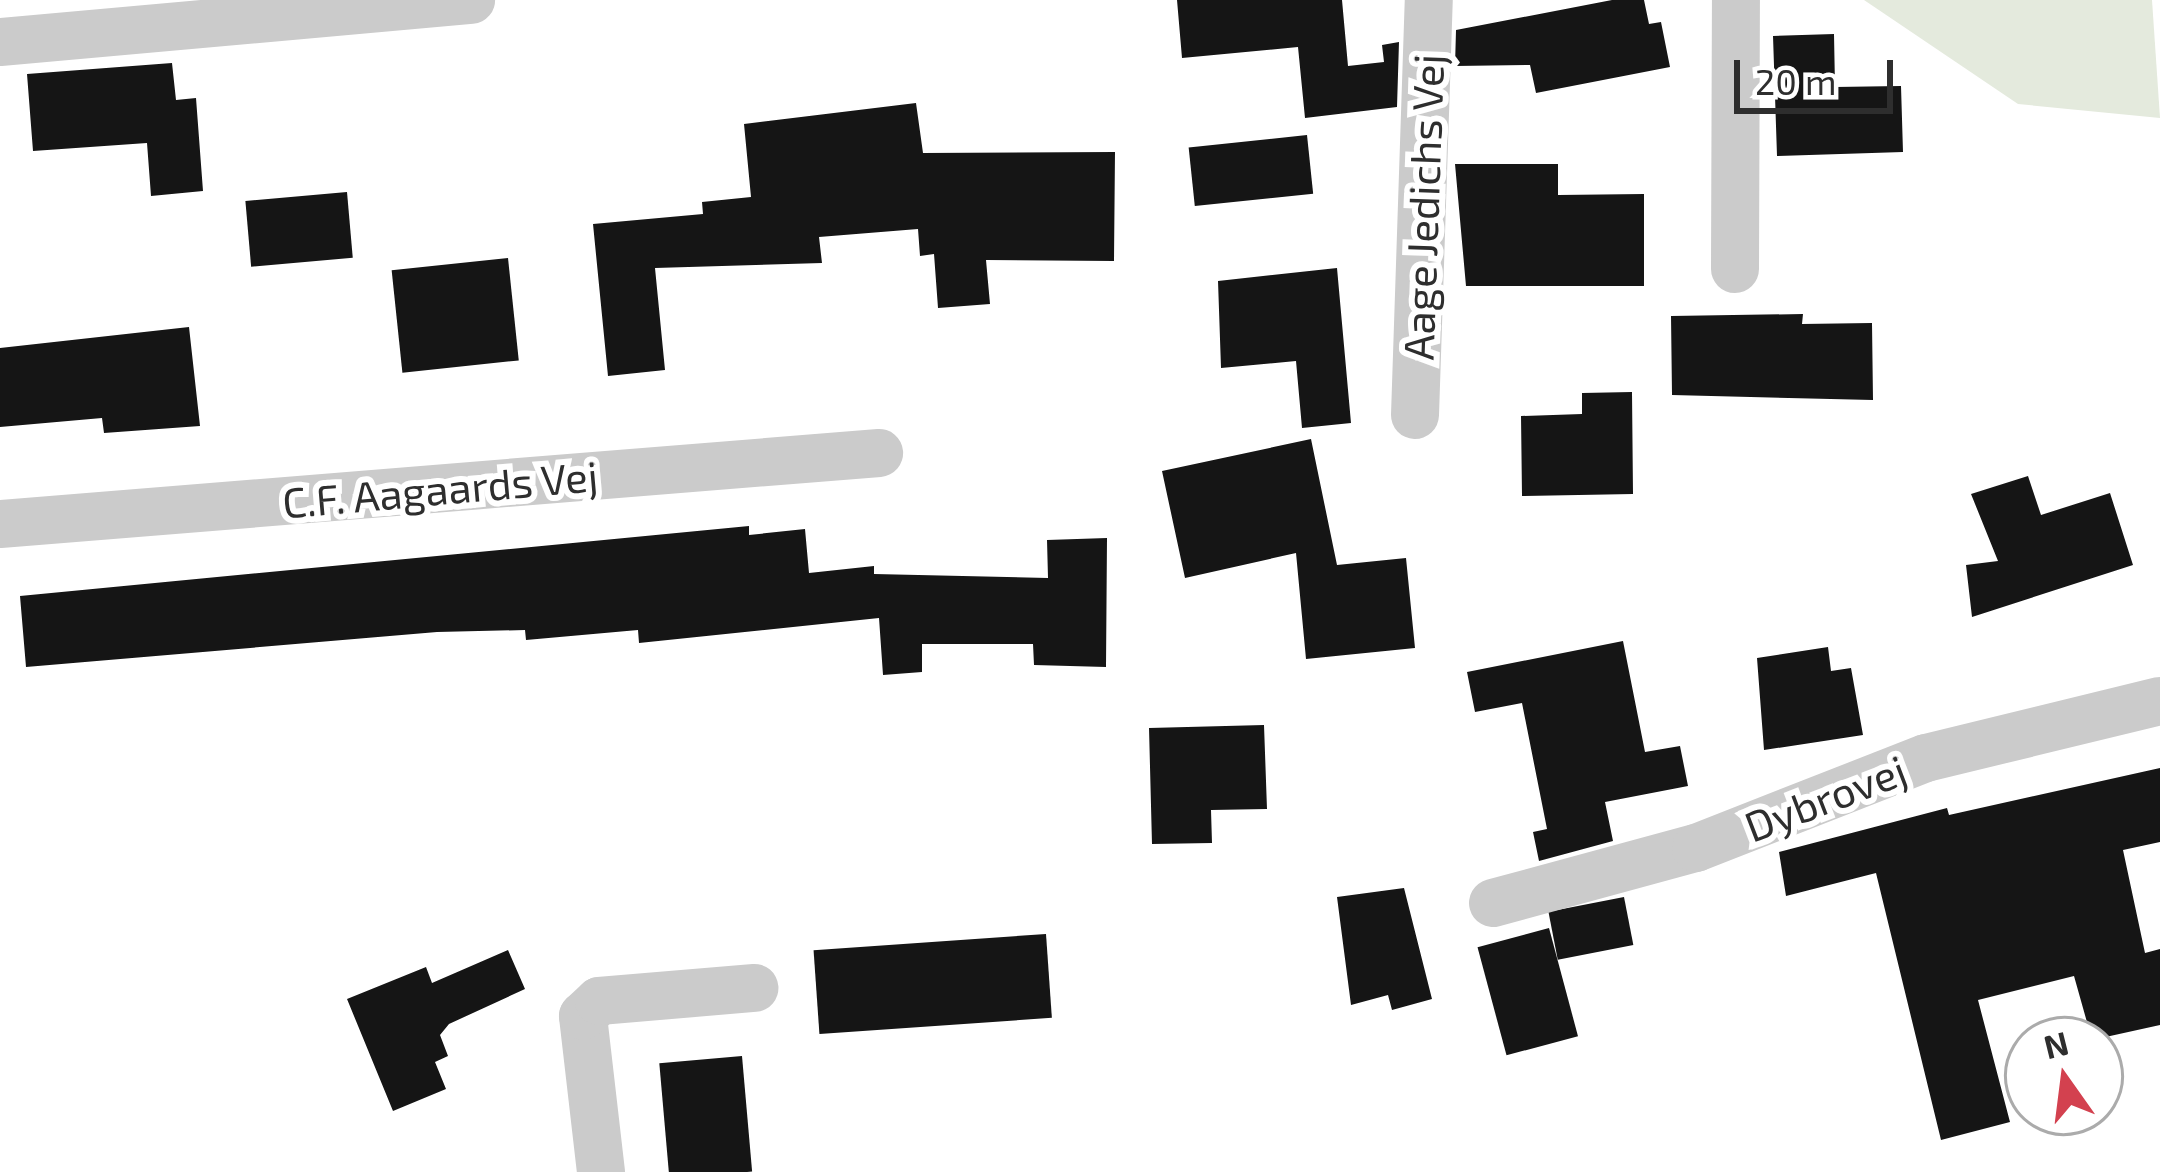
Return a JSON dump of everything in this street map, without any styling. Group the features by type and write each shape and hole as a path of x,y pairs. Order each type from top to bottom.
{"street":[{"path":"0,42 471,0"},
{"name":"Aage Jedichs Vej","path":"1415,415 1429,0"},
{"path":"1735,268 1736,0"},
{"name":"C.F. Aagaards Vej","path":"0,524 879,453"},
{"name":"Dybrovej","path":"1492,903 1696,848 1926,758 2160,701"},
{"path":"601,1172 583,1016 598,1001 754,988"}],"shaded area":[{"path":"1864,0 2152,0 2160,118 2018,104"}],"building":[{"path":"1177,0 1342,0 1348,66 1384,62 1382,45 1399,42 1397,107 1305,118 1298,47 1182,58"},
{"path":"1612,0 1644,0 1649,24 1661,22 1670,67 1536,93 1530,65 1455,66 1456,30"},
{"path":"1834,34 1835,87 1901,86 1903,152 1777,156 1773,36"},
{"path":"172,63 176,100 196,98 203,191 151,196 147,143 33,151 27,74"},
{"path":"916,103 923,153 1115,152 1114,261 986,260 990,304 938,308 934,254 920,256 918,229 819,237 822,263 655,268 665,370 608,376 593,224 703,214 702,202 751,197 744,124"},
{"path":"1307,135 1313,194 1195,206 1189,147"},
{"path":"1455,164 1558,164 1558,195 1644,194 1644,286 1466,286"},
{"path":"347,192 353,258 251,267 245,201"},
{"path":"508,258 519,360 402,373 392,270"},
{"path":"1337,268 1351,423 1302,428 1296,361 1221,368 1218,281"},
{"path":"1803,314 1802,324 1872,323 1873,400 1672,395 1671,316"},
{"path":"189,327 200,426 104,433 102,418 0,427 0,348"},
{"path":"1632,392 1633,494 1522,496 1521,416 1582,414 1582,393"},
{"path":"1311,439 1337,565 1406,558 1415,648 1306,659 1296,553 1185,578 1162,471"},
{"path":"2028,476 2041,515 2110,493 2133,565 1972,617 1966,565 1998,561 1971,494"},
{"path":"749,526 749,535 805,529 809,573 874,566 874,574 1048,578 1047,540 1107,538 1106,667 1034,665 1033,644 922,644 922,672 883,675 879,618 639,643 638,630 526,640 525,630 437,632 26,667 20,596"},
{"path":"1623,641 1645,752 1680,746 1688,786 1605,802 1613,841 1539,861 1533,832 1547,829 1522,703 1475,712 1467,672"},
{"path":"1828,647 1831,671 1851,668 1863,735 1764,750 1757,658"},
{"path":"1264,725 1267,809 1211,810 1212,843 1152,844 1149,728"},
{"path":"2160,768 2160,842 2123,850 2145,953 2160,949 2160,1025 2124,1033 2124,1016 2085,1016 2074,976 1978,1000 2004,1099 2004,1124 1941,1140 1876,873 1786,896 1779,852 1947,808 1949,815"},
{"path":"1404,888 1432,999 1392,1010 1388,995 1351,1005 1337,897"},
{"path":"1624,897 1633,945 1558,960 1548,912"},
{"path":"1549,928 1578,1036 1507,1055 1478,947"},
{"path":"1046,934 1052,1018 819,1034 814,950"},
{"path":"508,950 525,989 449,1024 440,1035 448,1056 435,1062 446,1089 393,1111 347,999 426,967 432,983"},
{"path":"742,1056 752,1172 669,1172 659,1063"}]}
